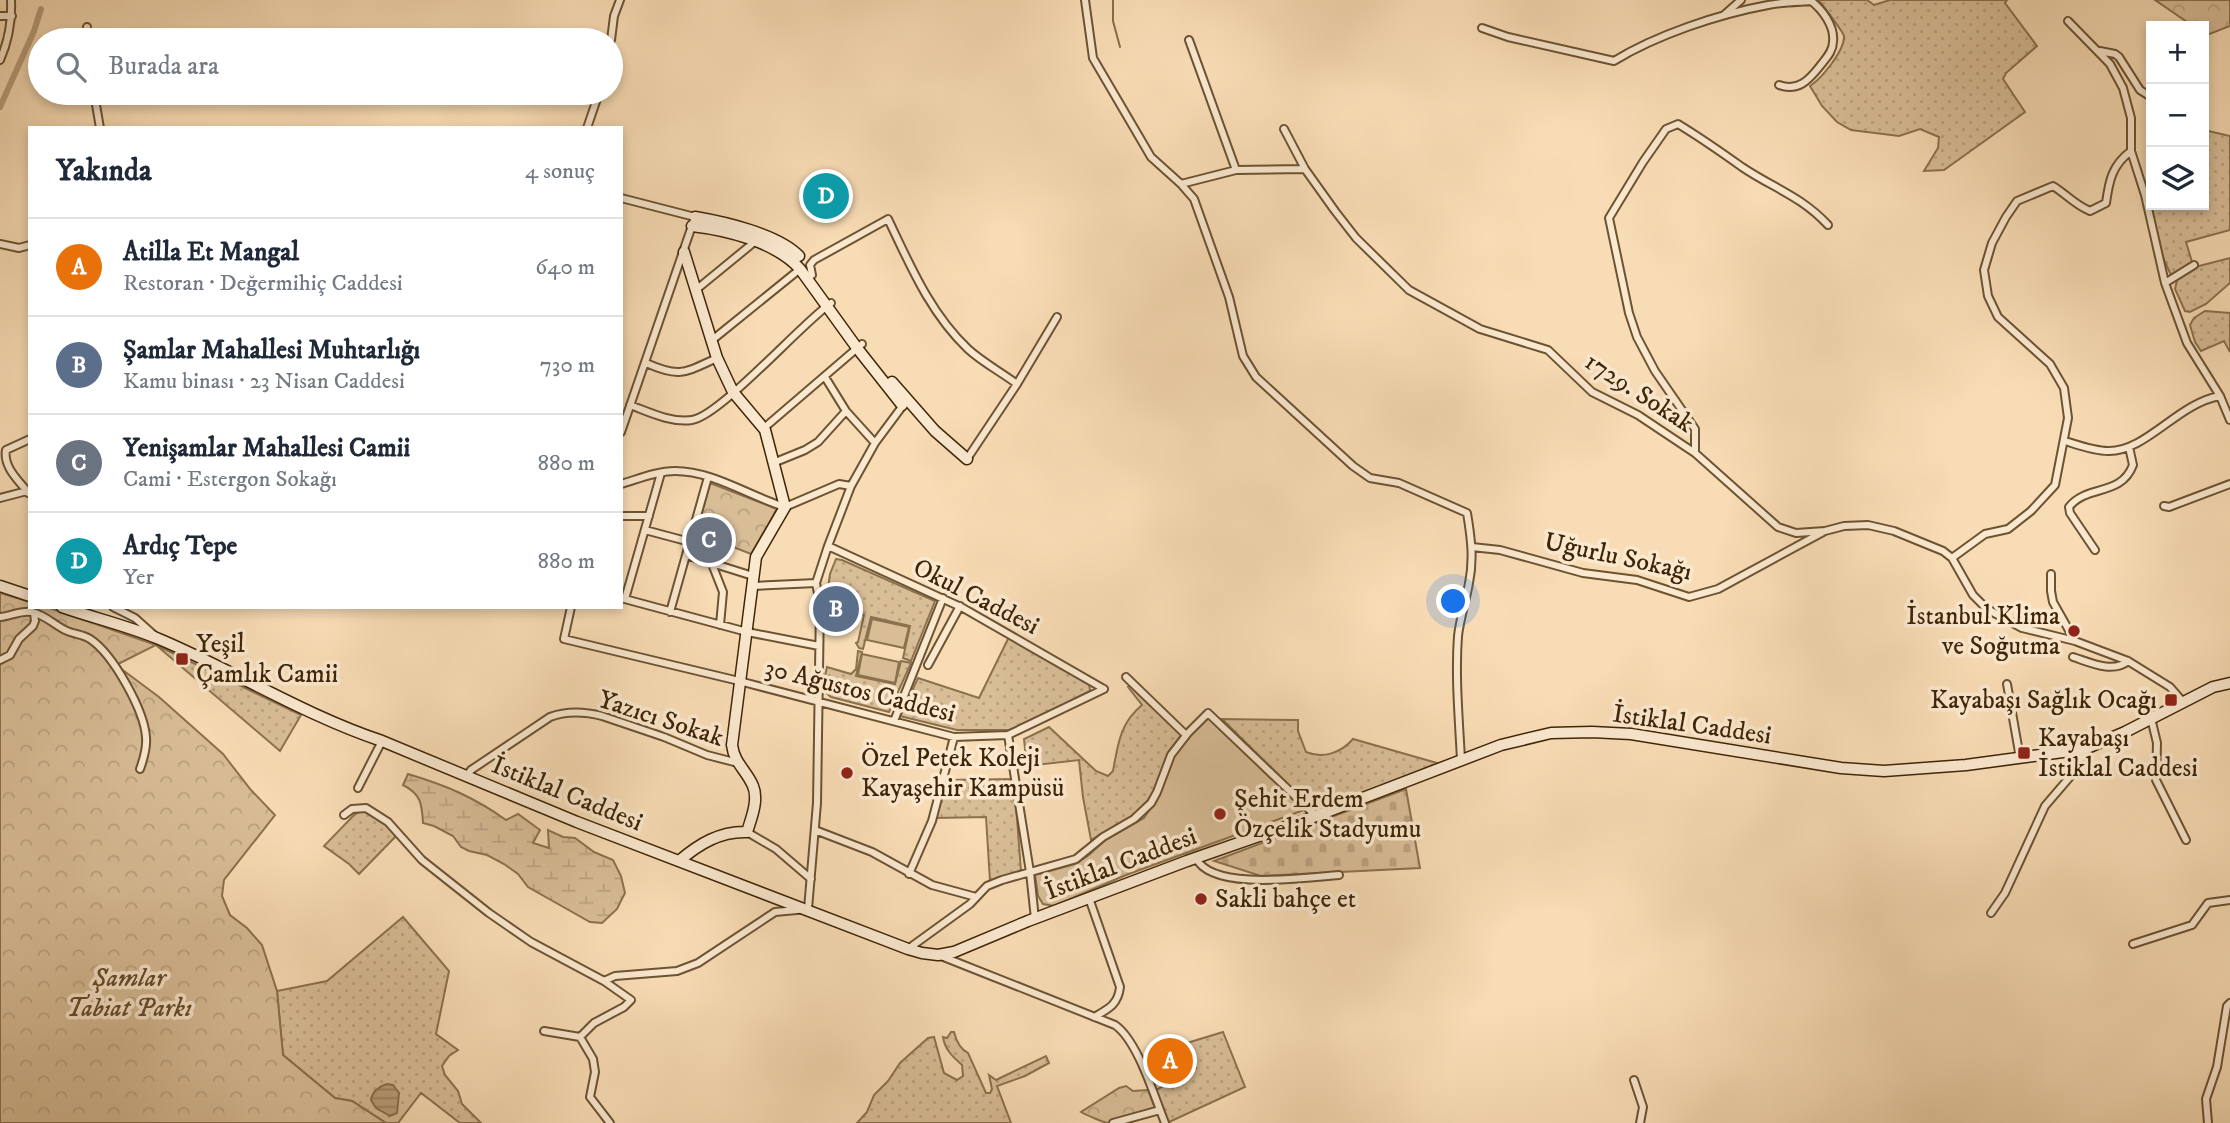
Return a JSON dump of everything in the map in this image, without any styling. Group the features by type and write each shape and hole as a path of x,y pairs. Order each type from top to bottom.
{"main road":[{"path":"693,221 786,245 799,256"},
{"path":"759,238 782,252 800,269 905,403 967,459"},
{"path":"679,861 713,838 747,832 755,794 733,754 732,745 739,681 758,550 785,507 764,428 733,392 717,358 684,252"},
{"path":"812,275 828,305"},
{"path":"0,586 28,595"},
{"name":"İstiklal Caddesi","path":"68,609 158,638 355,732 577,822 908,948 938,955 954,952 1089,898 1526,738 1551,733 1631,734 1852,769 1884,771 2020,759 2085,749 2126,732 2213,687 2230,683"}],"street":[{"path":"0,60 7,44 12,16 11,0"},
{"path":"612,28 620,0"},
{"path":"1085,0 1093,58 1151,157 1194,199 1229,297 1243,356 1256,377 1353,466 1370,478 1399,483 1467,513 1472,547 1470,581 1458,637 1461,760"},
{"path":"1723,16 1741,0"},
{"path":"1482,27 1508,37 1614,61 1642,45 1723,16 1770,4 1811,0 1829,23 1834,41 1832,50 1808,81 1793,87 1779,85"},
{"path":"0,16 12,16"},
{"path":"2068,21 2110,64 2123,89 2131,118 2131,151 2145,195 2165,283 2187,343 2220,396 2230,420"},
{"path":"1189,40 1236,170"},
{"path":"2098,51 2119,57 2140,90 2146,94"},
{"path":"96,105 100,126"},
{"path":"588,126 595,105"},
{"path":"1695,453 1695,429 1655,371 1637,337 1608,218 1666,129 1678,124 1715,146 1742,167 1811,207 1828,225"},
{"name":"1729. Sokak","path":"1284,129 1305,169 1356,238 1409,289 1480,329 1548,350 1592,392 1639,415 1695,453 1778,527 1796,533 1825,531"},
{"path":"1952,558 1985,534 2008,529 2031,511 2054,485 2068,418 2064,388 2050,364 1998,317 1988,296 1984,270 1992,243 2017,201 2053,186 2078,206 2090,211 2099,208 2106,203 2110,176 2121,159 2131,151"},
{"path":"1181,184 1236,170 1305,169"},
{"path":"623,199 693,221 623,426"},
{"path":"812,275 810,264 814,260 888,219 942,319 971,351 1017,384"},
{"path":"697,289 759,238"},
{"path":"0,244 19,248 28,246"},
{"path":"2165,283 2194,265"},
{"path":"711,341 800,269"},
{"path":"630,405 671,419 694,420 733,392 828,305"},
{"path":"967,459 1057,317"},
{"path":"764,428 859,346"},
{"path":"646,363 676,373 717,358"},
{"path":"825,377 846,411 875,443"},
{"path":"2065,441 2106,452 2129,447 2186,409 2206,399 2220,396"},
{"path":"604,981 615,976 677,971 698,963 775,912 808,909 815,830 819,701 820,604 816,583 851,486 875,443 905,403"},
{"path":"774,463 818,442 846,411"},
{"path":"0,498 28,493 9,468 5,457 6,450 28,440"},
{"path":"2095,550 2070,513 2069,507 2079,498 2122,481 2133,465 2129,447"},
{"path":"623,483 675,471 708,477 785,507 839,484 851,486"},
{"path":"661,473 623,598 747,632 819,646"},
{"path":"670,612 708,477"},
{"path":"2164,506 2169,508 2230,484"},
{"path":"623,516 649,516"},
{"path":"1825,531 1858,525 1882,528 1943,551 1952,558 1973,595 1987,609 2022,628 2075,641 2128,661 2169,687 2183,702"},
{"path":"645,530 690,542"},
{"name":"Uğurlu Sokağı","path":"1472,547 1500,550 1583,573 1637,580 1689,597 1728,584 1825,531"},
{"name":"Okul Caddesi","path":"828,546 960,606 1104,689 1008,736"},
{"path":"686,555 752,581 816,583"},
{"path":"712,564 723,592 720,625"},
{"path":"2052,574 2053,602 2075,641"},
{"path":"894,721 943,598"},
{"path":"928,666 960,606"},
{"name":"30 Ağustos Caddesi","path":"571,609 564,639 954,737 1008,736"},
{"path":"124,610 158,638"},
{"path":"0,617 24,611 43,615 63,629 90,639 113,664 142,716 146,736 140,769"},
{"path":"0,660 10,655 19,639 33,626 34,613"},
{"path":"2073,657 2108,666 2121,666 2128,661"},
{"path":"1126,677 1186,735"},
{"path":"2007,684 2020,759"},
{"path":"908,948 970,904 982,889 1076,859 1103,837 1143,812 1157,792 1171,755 1208,713 1317,816"},
{"name":"Yazıcı Sokak","path":"467,776 471,770 558,714 602,716 707,755 738,763"},
{"path":"2151,718 2157,743 2156,780 2186,840"},
{"path":"1008,736 1035,919"},
{"path":"909,874 932,821 954,737"},
{"path":"358,788 382,741"},
{"path":"1991,913 2005,893 2045,806 2075,771 2085,749"},
{"path":"344,815 352,809 366,808 388,822 422,860 489,913 531,943 604,981 631,1000 624,1007 594,1023 580,1037"},
{"path":"815,830 872,852 932,885 976,897"},
{"path":"747,832 776,849 811,879"},
{"path":"1196,858 1202,866 1242,880 1272,881 1339,875"},
{"path":"775,897 775,912"},
{"path":"1089,898 1120,987 1119,997 1113,1006 1094,1017"},
{"path":"2133,944 2192,925 2208,903 2230,900"},
{"path":"938,955 1115,1025 1130,1040 1165,1123"},
{"path":"2208,1123 2206,1099 2217,1067 2227,1006 2230,1003"},
{"path":"544,1031 580,1037 593,1059 595,1072 590,1097 610,1123"},
{"path":"1634,1080 1643,1107 1640,1123"},
{"path":"1113,1123 1160,1110"}],"green space":[{"path":"1818,0 1867,0 1874,5 1890,0 2007,0 2005,3 2037,46 2006,73 2003,79 2025,112 1944,170 1924,171 1938,148 1939,137 1920,129 1899,136 1851,130 1837,122 1822,106 1810,86 1832,63 1841,49 1844,36"},
{"path":"2155,0 2230,0 2230,26 2209,34 2209,21 2186,21"},
{"path":"2209,131 2230,136 2230,230 2186,242 2192,262 2176,274 2171,275 2160,251 2152,210 2209,210"},
{"path":"2230,258 2230,283 2206,304 2190,312 2185,311 2175,289 2177,280 2199,266"},
{"path":"2205,311 2230,313 2230,352 2224,341 2201,351 2195,342 2190,325 2194,318"},
{"path":"710,483 777,509 751,554 723,543 701,516"},
{"path":"836,559 935,601 911,661 903,658 910,626 871,617 863,649 859,648 856,643 864,615 855,613 850,605 826,602 830,574"},
{"name":"Şamlar Tabiat Parkı","path":"0,593 28,601 28,609 53,609 156,645 116,665 159,697 223,754 275,815 224,880 222,896 230,915 247,928 262,945 277,991 283,1055 335,1098 352,1101 386,1123 0,1123"},
{"path":"872,619 909,627 904,648 867,640"},
{"path":"1009,637 1089,683 1090,691 1009,730 957,730 900,716 918,678 979,698"},
{"path":"156,645 301,715 280,751"},
{"path":"858,651 862,652 856,676 895,684 901,661 911,663 889,712 831,697 824,691 827,667 851,674 856,669"},
{"path":"862,654 899,662 895,683 858,675"},
{"path":"1134,682 1185,730 1169,751 1153,793 1140,811 1091,840 1079,760 1027,766 1024,739 1049,727 1096,771 1108,776 1113,771 1124,727 1142,705 1128,687"},
{"name":"Şehit Erdem Özçelik Stadyumu","path":"1208,717 1304,810 1126,875 1054,906 1043,904 1038,896 1035,875 1075,864 1104,841 1144,818 1158,797 1172,759 1192,732"},
{"path":"1222,719 1298,720 1298,731 1306,752 1312,754 1331,753 1343,748 1353,739 1437,763 1393,784 1317,813"},
{"path":"408,774 459,792 506,820 518,814 540,830 533,843 549,848 548,830 563,837 575,838 594,852 613,860 625,893 617,909 602,923 590,922 528,887 518,874 504,864 487,855 461,847 453,836 423,823 419,800 414,792 403,785"},
{"path":"1014,779 1021,871 990,881 986,817 936,818 945,780"},
{"path":"1406,789 1420,868 1261,876 1214,861"},
{"path":"361,811 368,811 398,834 359,874 324,846"},
{"path":"403,917 449,971 436,1034 458,1050 449,1056 442,1066 445,1075 458,1091 462,1104 481,1123 460,1123 421,1093 398,1123 386,1123 352,1101 335,1098 283,1055 277,991 327,981"},
{"path":"954,1032 959,1044 968,1053 986,1093 990,1093 992,1089 989,1075 996,1080 1046,1056 1049,1063 1025,1076 997,1086 1011,1123 857,1123 867,1112 874,1095 900,1063 928,1038 934,1037 944,1073 957,1080 963,1076 962,1065 944,1042 943,1037 947,1038"},
{"path":"1223,1032 1245,1087 1167,1123 1156,1090 1196,1068 1187,1043"},
{"path":"1126,1086 1133,1091 1148,1090 1155,1108 1112,1123 1081,1112 1119,1088"}],"shaded area":[{"path":"387,1084 393,1085 399,1093 397,1113 390,1116 376,1108 371,1100 376,1090"}],"waterway":[{"path":"1113,0 1113,21 1120,47"},
{"path":"35,28 41,9"},
{"path":"0,107 28,44"}],"place":[{"name":"Ardıç Tepe","path":"826,196"},
{"name":"Yenişamlar Mahallesi Camii","path":"709,540"},
{"name":"Şamlar Mahallesi Muhtarlığı","path":"836,609"},
{"name":"İstanbul Klima ve Soğutma","path":"2074,631"},
{"name":"Yeşil Çamlık Camii","path":"182,659"},
{"name":"Kayabaşı Sağlık Ocağı","path":"2171,700"},
{"name":"Kayabaşı İstiklal Caddesi","path":"2024,753"},
{"name":"Özel Petek Koleji Kayaşehir Kampüsü","path":"847,773"},
{"name":"Şehit Erdem Özçelik Stadyumu","path":"1220,814"},
{"name":"Sakli bahçe et","path":"1201,899"},
{"name":"Atilla Et Mangal","path":"1170,1061"}]}
